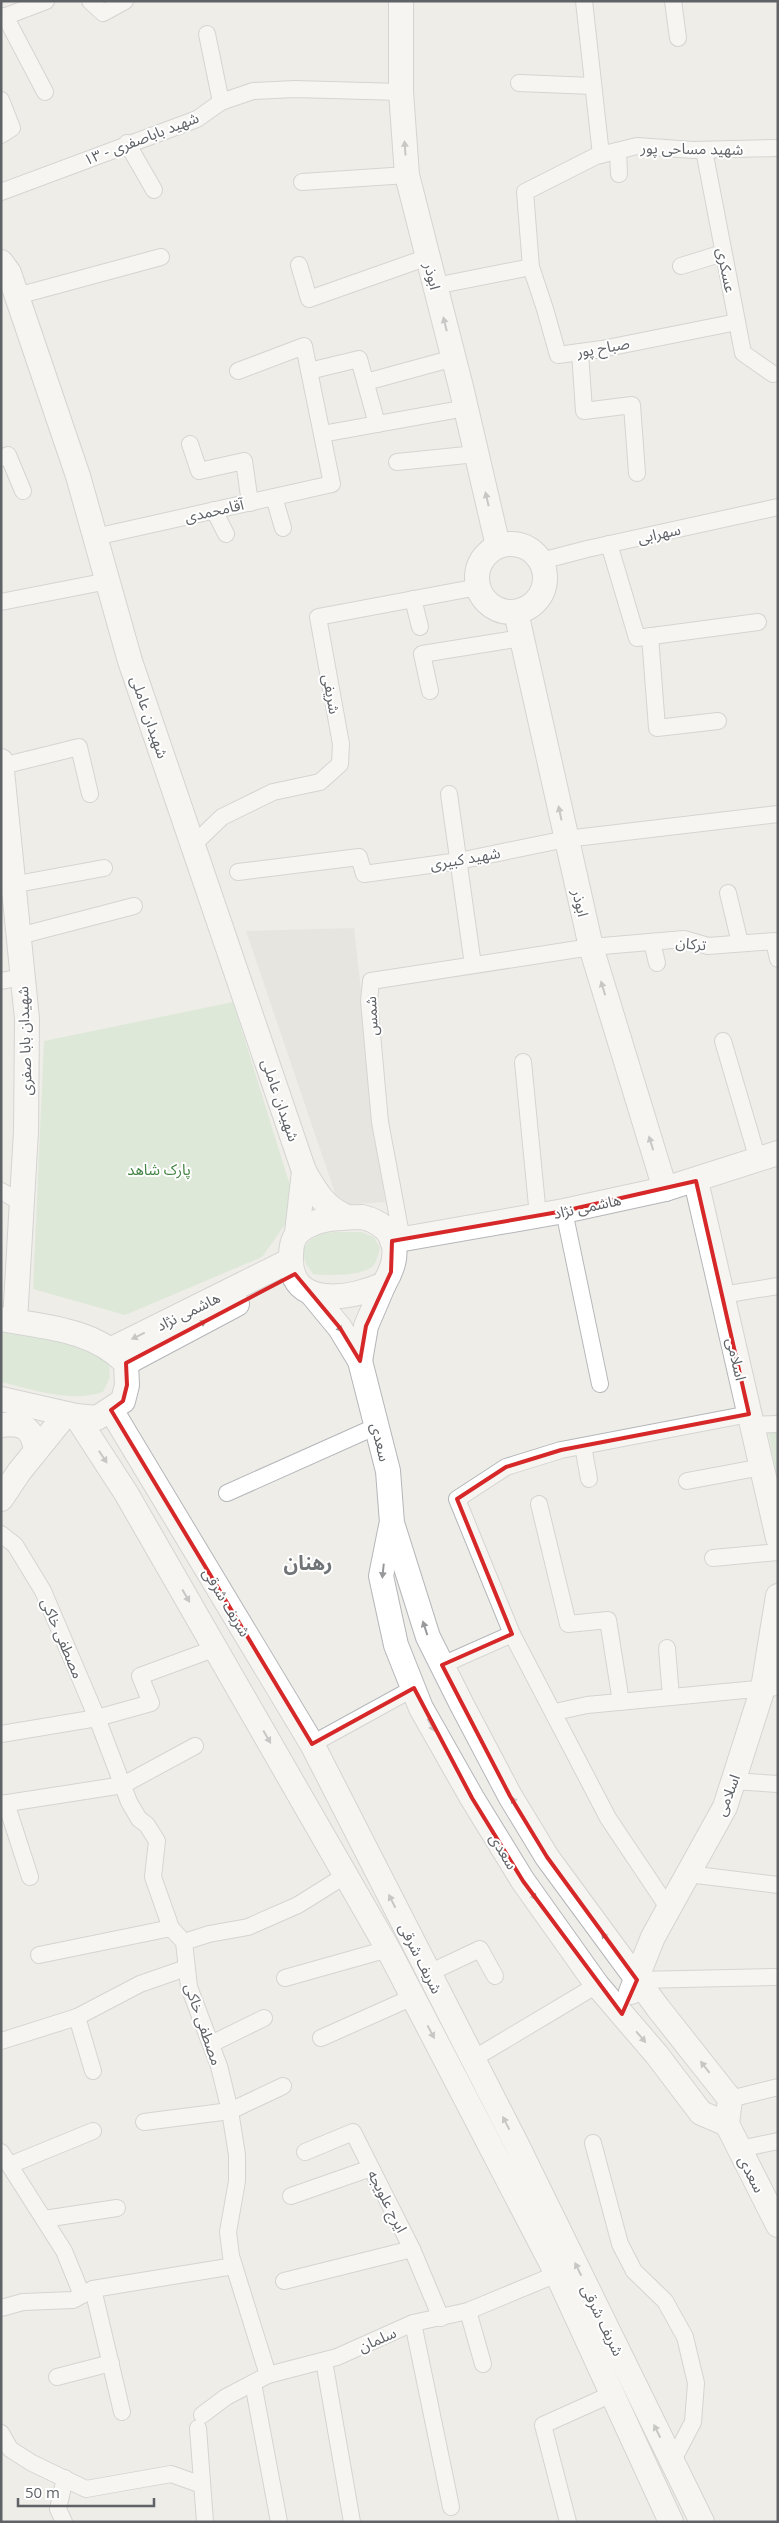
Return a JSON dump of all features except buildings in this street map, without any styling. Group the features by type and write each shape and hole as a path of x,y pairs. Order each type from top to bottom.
{"street":[{"path":"90,1 102,12 125,1"},
{"name":"ابوذر","path":"401,1 401,92 407,175 454,358 498,546"},
{"path":"584,1 601,155"},
{"path":"673,1 678,38"},
{"path":"43,2 3,17 45,92"},
{"path":"207,34 221,102"},
{"path":"519,83 593,86"},
{"name":"شهید باباصفری - ۱۳","path":"1,192 127,143 197,119 221,102 253,91 295,89 401,92"},
{"path":"1,100 12,128 1,135"},
{"path":"127,143 154,190"},
{"name":"شهید مساحی پور","path":"531,268 525,192 601,155 637,146 704,150 778,148"},
{"name":"عسکری","path":"704,150 743,353 773,374"},
{"path":"618,151 619,174"},
{"path":"302,182 407,175"},
{"path":"681,266 723,253"},
{"path":"17,296 161,257"},
{"path":"299,265 309,300 428,258"},
{"name":"شهیدان عاملی","path":"1,262 9,272 78,476 130,660 304,1171 321,1201 333,1211 347,1218"},
{"path":"435,286 531,268"},
{"name":"صباح پور","path":"531,268 546,309 558,355 737,322"},
{"path":"238,371 304,346 322,434 466,408"},
{"path":"580,352 584,411 632,405 637,473"},
{"path":"366,382 454,358"},
{"path":"309,371 360,359 377,424"},
{"name":"آقامحمدی","path":"96,537 332,484 322,434"},
{"path":"190,444 199,471 244,462 250,502"},
{"path":"397,462 476,454"},
{"path":"1,458 8,456 23,490"},
{"path":"274,497 283,528"},
{"name":"سهرابی","path":"541,561 778,507"},
{"path":"214,510 226,534"},
{"path":"510,543 522,545 533,551 541,561 545,574 544,587 538,599 528,607 516,612 504,611 492,607 483,598 478,587 477,575 480,563 487,553 498,546 510,543"},
{"path":"609,544 637,638 758,622"},
{"path":"1,602 108,581"},
{"name":"شریفی","path":"194,844 222,817 273,792 320,782 340,764 341,744 318,617 478,587"},
{"path":"413,599 420,627"},
{"name":"ابوذر","path":"516,612 591,947 666,1190"},
{"path":"650,636 658,728 718,721"},
{"path":"430,691 422,654 522,638"},
{"path":"2,766 79,747 90,794"},
{"name":"شهیدان بابا صفری","path":"1,761 8,886 19,936 12,979 26,1038 26,1131 22,1203 8,1320"},
{"path":"450,794 473,965"},
{"name":"شهید کبیری","path":"238,872 359,857 364,874 459,861 566,839 778,814"},
{"path":"8,886 104,868"},
{"path":"728,893 740,943"},
{"path":"19,936 134,906"},
{"name":"ترکان","path":"591,947 684,939 708,946 774,941 778,959"},
{"path":"652,942 657,963"},
{"name":"شمس","path":"397,1241 380,1122 369,1001 371,982 591,947"},
{"path":"723,1042 768,1156"},
{"path":"523,1062 538,1216"},
{"name":"هاشمی نژاد","path":"397,1241 538,1216 666,1190 768,1156"},
{"name":"شهیدان عاملی","path":"297,1233 304,1171"},
{"name":"اسلامی","path":"696,1181 778,1538"},
{"path":"1,1191 22,1203"},
{"path":"564,1211 600,1384"},
{"path":"362,1217 376,1220 386,1227 397,1241 392,1272 384,1284 366,1326 360,1361 340,1328 312,1294 301,1286 293,1267 292,1244 297,1233 306,1227 325,1220 362,1217"},
{"name":"هاشمی نژاد","path":"119,1356 293,1267"},
{"path":"312,1294 325,1297 341,1296 370,1291 384,1284"},
{"path":"722,1295 778,1286"},
{"path":"1,1399 71,1415 97,1418 123,1401 127,1385 119,1356 73,1332 8,1320"},
{"name":"سعدی","path":"360,1361 388,1471 392,1523 428,1637 442,1665 510,1796 547,1856 637,1980 730,2099"},
{"name":"شریف شرقی","path":"111,1410 312,1744 473,2059 702,2522"},
{"path":"1,1499 36,1451 71,1415"},
{"name":"شریف شرقی","path":"71,1415 126,1493 388,1949 556,2274 671,2522"},
{"path":"669,1909 608,1818 512,1634 457,1499 506,1467 583,1446 751,1419 778,1424"},
{"path":"1,1425 14,1424 26,1428 34,1438 36,1451"},
{"path":"227,1493 377,1426"},
{"path":"583,1446 589,1480"},
{"path":"687,1481 762,1467"},
{"path":"539,1504 568,1624 608,1620 621,1702"},
{"name":"سعدی","path":"392,1523 381,1576 396,1645 421,1708 518,1874 597,1985 701,2113 727,2124 778,2225"},
{"name":"مصطفی خاکی","path":"1,1534 16,1545 43,1591 97,1718 122,1785 139,1819 147,1825 157,1841 153,1877 171,1928 184,1942 189,1987 219,2066 230,2111 237,2154 237,2181 228,2232 234,2266 268,2375"},
{"path":"713,1558 778,1552"},
{"name":"اسلامی","path":"622,2014 653,1937 725,1807 733,1781 770,1688 778,1596"},
{"path":"312,1744 414,1688 442,1665 512,1634"},
{"path":"1,1734 97,1718 151,1703 140,1676 216,1648"},
{"path":"667,1648 671,1697"},
{"path":"554,1712 587,1705 770,1688"},
{"path":"30,1877 3,1804 122,1785 195,1746"},
{"path":"733,1781 778,1784"},
{"path":"688,1874 778,1885"},
{"path":"184,1942 209,1934 248,1927 298,1905 346,1875"},
{"path":"39,1955 171,1928"},
{"path":"285,1978 388,1949"},
{"path":"429,1973 480,1950 494,1976"},
{"path":"1,2041 77,2017 140,1984 186,1968"},
{"path":"637,1980 775,1976"},
{"path":"473,2059 597,1985"},
{"path":"321,2038 413,1997"},
{"path":"77,2017 93,2071"},
{"path":"211,2044 264,2018"},
{"path":"144,2122 230,2111 283,2086"},
{"path":"727,2124 730,2099 778,2087"},
{"path":"93,2131 6,2158 88,2292 111,2363 122,2412"},
{"name":"ایرج علویجه","path":"305,2152 353,2132 412,2249 441,2318"},
{"path":"740,2150 778,2141"},
{"path":"594,2143 620,2244 634,2271 665,2301 685,2337 696,2384 693,2422 672,2462"},
{"path":"291,2196 371,2168"},
{"path":"44,2219 117,2208"},
{"path":"284,2281 412,2249"},
{"path":"1,2308 23,2302 73,2300 88,2292 234,2266"},
{"name":"سلمان","path":"205,2522 200,2421 226,2397 268,2375 337,2357 413,2323 468,2311 556,2274"},
{"path":"468,2311 483,2364"},
{"path":"413,2323 451,2507"},
{"path":"324,2360 352,2522"},
{"path":"57,2377 111,2363"},
{"path":"254,2383 279,2522"},
{"path":"568,2522 543,2425 612,2394"},
{"path":"1,2433 10,2449 32,2463 86,2489 171,2474 202,2485"},
{"path":"64,2478 58,2509 64,2522"}],"highlighted area":[{"path":"696,1181 749,1414 561,1450 506,1467 457,1499 512,1634 442,1665 510,1796 547,1857 637,1980 622,2014 523,1881 472,1798 414,1688 312,1744 111,1410 123,1401 127,1385 126,1363 295,1274 340,1328 360,1361 366,1326 391,1272 392,1241 564,1211"}],"shaded area":[{"path":"354,928 385,1202 339,1205 246,931"}],"green space":[{"name":"پارک شاهد","path":"233,1002 297,1208 262,1257 125,1315 33,1289 44,1041"},
{"path":"362,1232 374,1237 380,1248 372,1267 352,1274 313,1274 306,1264 302,1251 307,1243 313,1238 328,1233"},
{"path":"1,1327 79,1344 109,1363 110,1377 103,1392 91,1395 65,1396 1,1382"},
{"path":"768,1432 778,1432 778,1482"}],"district":[{"name":"رهنان","path":"308,1562"}]}
